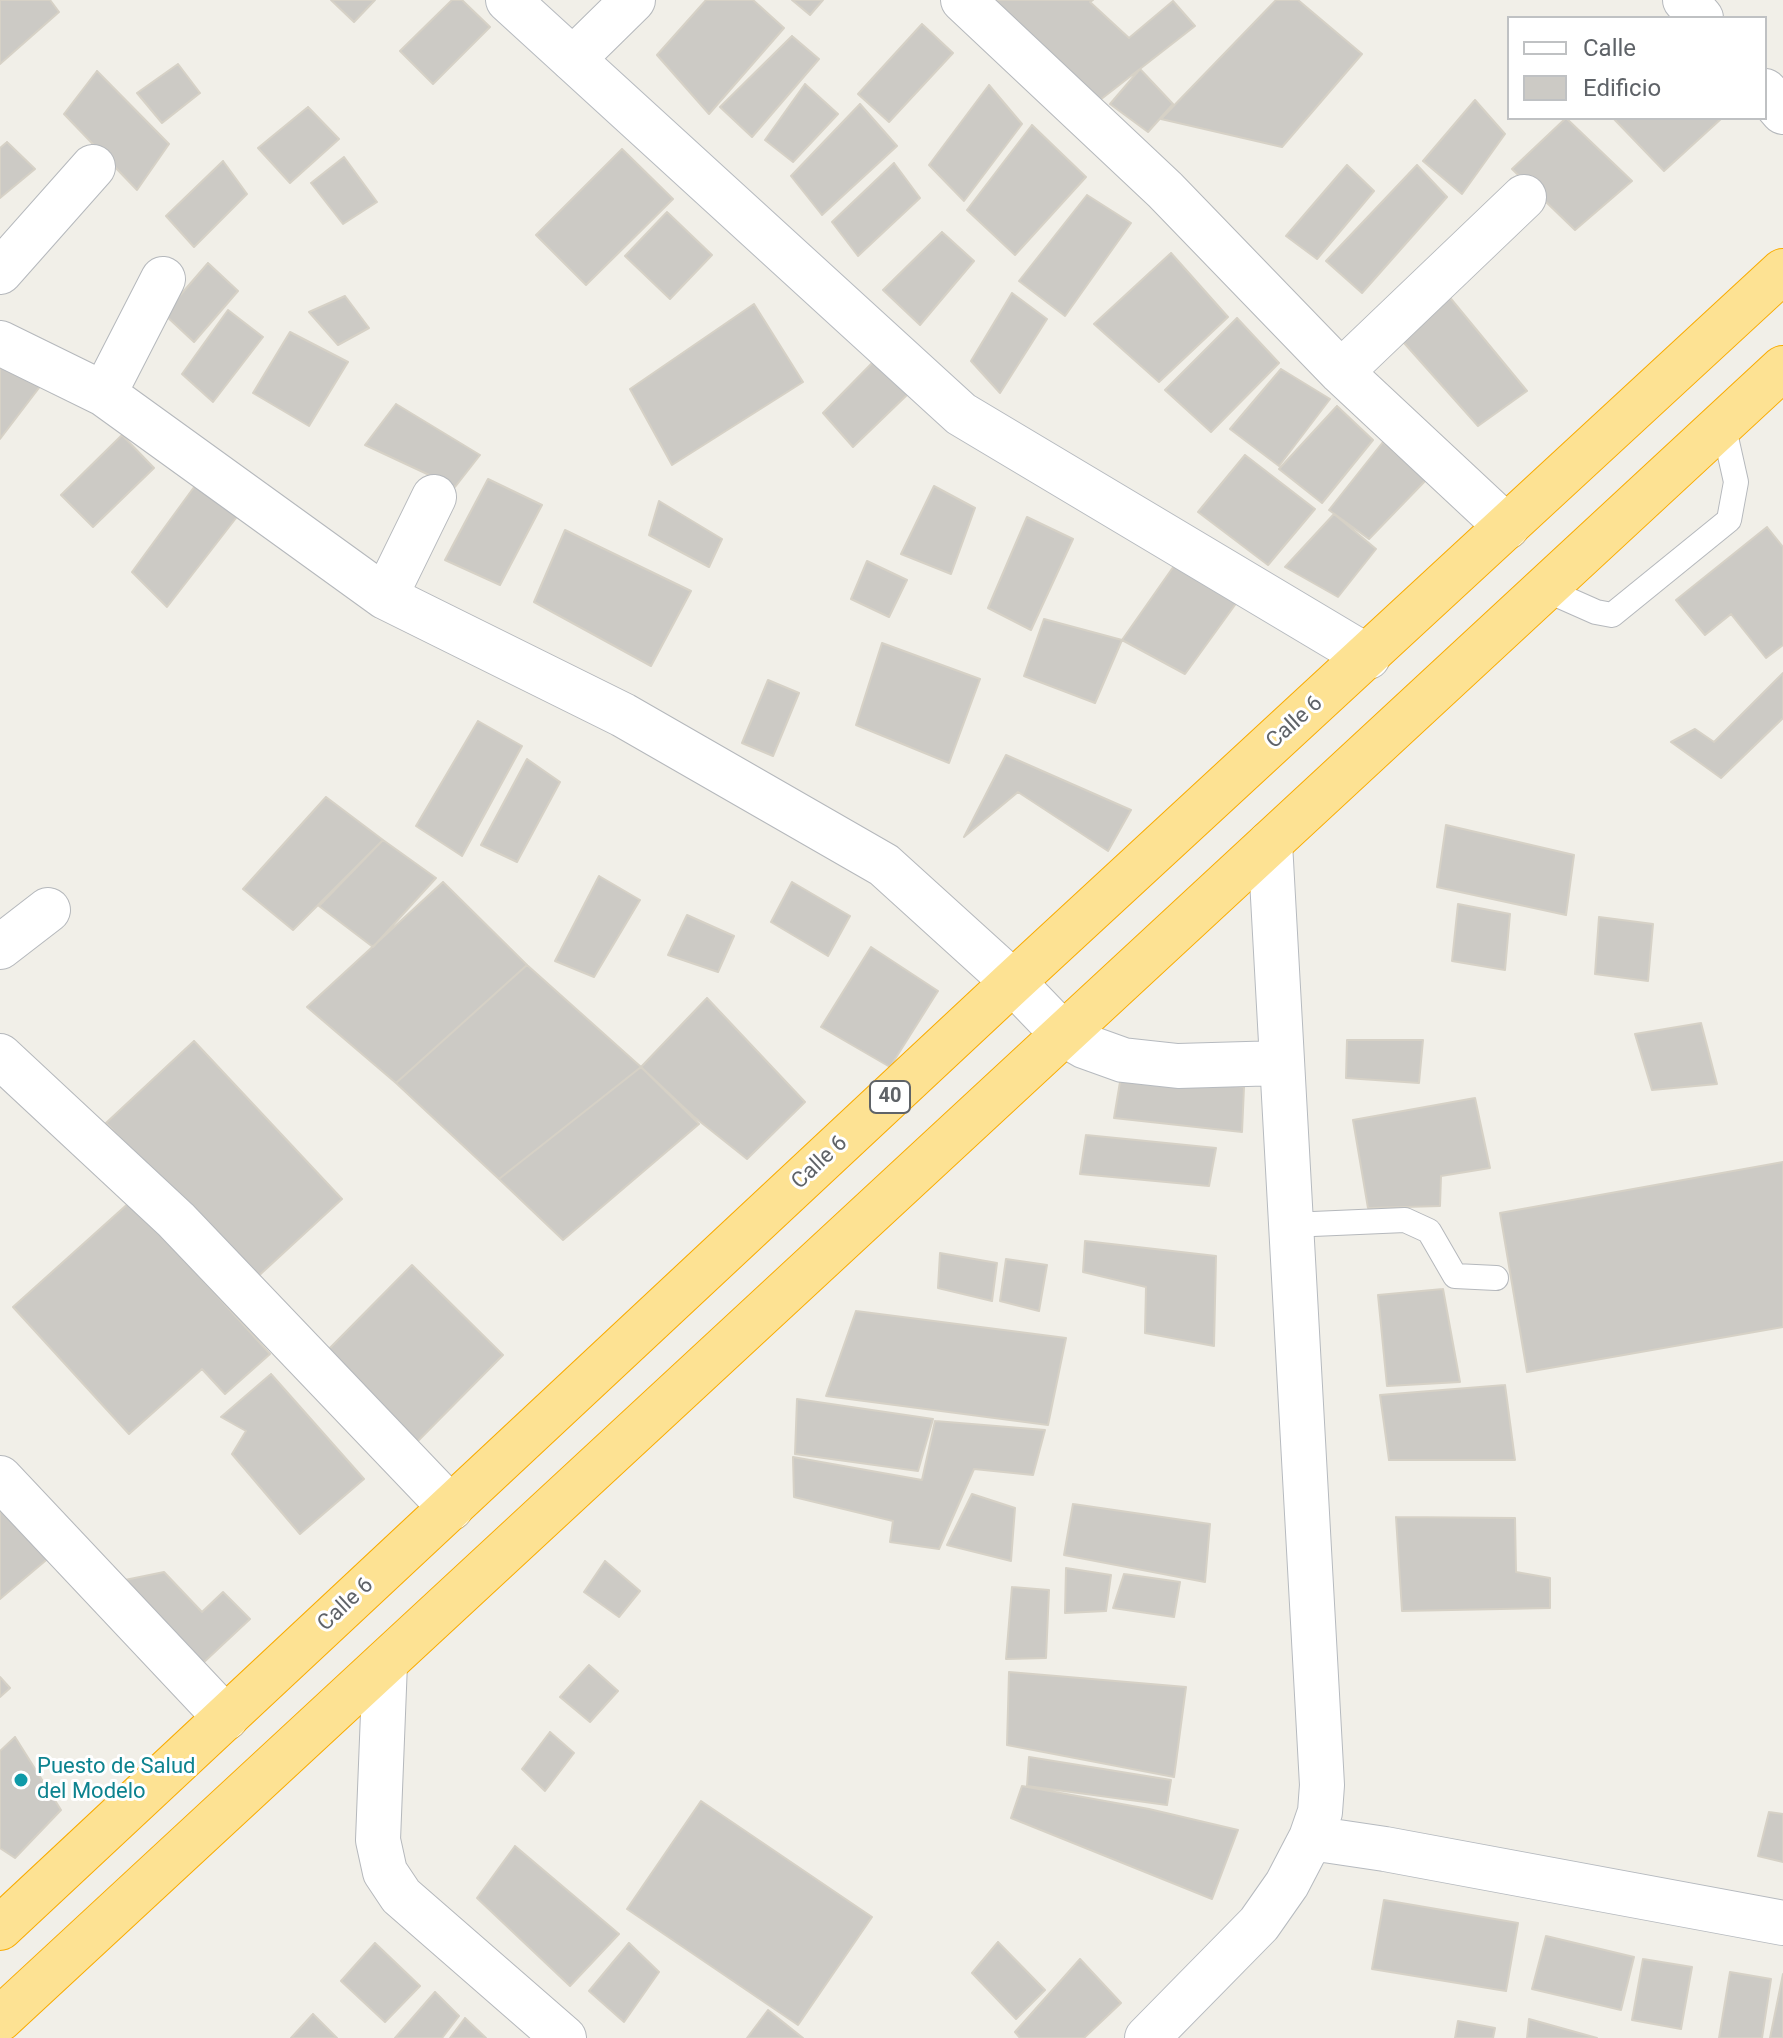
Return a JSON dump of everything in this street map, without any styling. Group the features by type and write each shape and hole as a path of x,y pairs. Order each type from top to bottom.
{"highway":[{"name":"Calle 6","path":"2,1921 226,1718 1013,982 1783,271"},
{"path":"0,2019 1783,368"}],"street":[{"path":"508,0 961,414 1368,657"},
{"path":"573,59 633,0"},
{"path":"963,0 1165,190 1341,372 1507,527"},
{"path":"1685,0 1699,16"},
{"path":"1767,93 1783,112"},
{"path":"0,272 93,167"},
{"path":"1341,372 1524,197"},
{"path":"104,394 163,279"},
{"path":"0,343 104,394 385,597 623,715 884,865 1013,982 1063,1034 1084,1046 1123,1060 1178,1066 1281,1063"},
{"path":"385,597 434,497"},
{"path":"1147,2038 1259,1924 1287,1884 1311,1838 1320,1812 1322,1785 1270,843"},
{"path":"0,947 48,910"},
{"path":"0,1056 176,1220 451,1508"},
{"path":"0,1478 226,1718"},
{"path":"385,1663 378,1840 385,1872 401,1896 564,2038"},
{"path":"1311,1838 1783,1923"}],"lane":[{"path":"1544,589 1596,612 1612,615 1729,520 1736,482 1723,424"},
{"path":"1290,1225 1405,1220 1429,1231 1455,1276 1496,1278"}],"building":[{"path":"0,0 50,0 59,12 0,64"},
{"path":"331,0 375,0 354,22"},
{"path":"452,0 462,0 490,27 433,84 400,51"},
{"path":"706,0 753,0 784,28 709,114 657,55"},
{"path":"792,0 823,0 810,15"},
{"path":"988,0 1093,0 1090,2 1129,38 1173,1 1195,26 1100,100"},
{"path":"1276,0 1298,0 1362,54 1282,147 1161,119"},
{"path":"922,24 953,53 889,122 858,94"},
{"path":"792,36 819,59 752,137 720,107"},
{"path":"178,64 200,93 162,123 137,93"},
{"path":"1140,69 1173,104 1148,132 1110,104"},
{"path":"97,71 169,144 137,190 64,114"},
{"path":"805,84 838,114 793,162 765,140"},
{"path":"989,85 1022,124 964,201 929,165"},
{"path":"1475,100 1505,134 1462,194 1423,161"},
{"path":"860,104 897,146 822,215 791,176"},
{"path":"308,107 339,139 290,183 258,148"},
{"path":"1564,120 1568,120 1632,181 1575,230 1512,169"},
{"path":"1615,120 1720,120 1664,171"},
{"path":"1032,125 1086,177 1015,255 967,210"},
{"path":"7,142 35,169 0,198 0,148"},
{"path":"622,149 673,199 586,285 536,235"},
{"path":"344,157 377,202 343,224 311,183"},
{"path":"223,161 247,194 194,247 166,216"},
{"path":"894,163 920,198 858,256 832,222"},
{"path":"1347,165 1374,191 1317,259 1286,236"},
{"path":"1417,165 1447,197 1362,293 1326,261"},
{"path":"1087,195 1131,223 1065,316 1019,281"},
{"path":"667,212 712,255 670,299 625,256"},
{"path":"942,232 974,261 920,325 883,290"},
{"path":"1171,253 1228,317 1159,382 1094,324"},
{"path":"208,263 238,291 194,342 164,314"},
{"path":"1012,293 1047,319 1000,393 971,361"},
{"path":"1447,294 1527,391 1478,426 1397,335"},
{"path":"345,296 369,328 338,345 309,312"},
{"path":"754,304 803,382 672,465 630,389"},
{"path":"228,310 263,337 213,402 182,374"},
{"path":"1237,318 1279,363 1211,432 1165,390"},
{"path":"290,332 348,362 309,426 253,393"},
{"path":"875,360 908,394 853,447 823,413"},
{"path":"0,366 45,380 0,439"},
{"path":"1281,369 1330,399 1279,466 1230,429"},
{"path":"396,404 480,455 455,487 365,445"},
{"path":"1337,406 1373,440 1322,503 1279,469"},
{"path":"122,435 154,468 93,527 61,495"},
{"path":"1383,442 1426,480 1369,539 1329,510"},
{"path":"1245,455 1315,509 1268,565 1198,512"},
{"path":"200,479 243,509 167,607 132,572"},
{"path":"488,479 542,505 500,585 445,560"},
{"path":"934,486 975,508 951,574 901,554"},
{"path":"659,501 722,539 709,567 649,535"},
{"path":"1334,514 1376,549 1338,597 1285,567"},
{"path":"1027,517 1073,539 1031,630 988,608"},
{"path":"1767,527 1783,547 1783,645 1766,658 1731,614 1705,635 1676,600"},
{"path":"565,530 691,591 651,666 534,602"},
{"path":"1181,556 1240,598 1185,674 1122,640"},
{"path":"867,561 907,580 889,617 851,599"},
{"path":"1044,619 1122,640 1095,703 1024,676"},
{"path":"882,643 980,679 949,763 856,725"},
{"path":"1783,673 1783,718 1721,778 1671,742 1695,729 1714,742"},
{"path":"768,680 799,693 773,756 742,743"},
{"path":"478,721 522,746 462,856 416,826"},
{"path":"1006,755 1131,810 1108,851 1018,792 964,837"},
{"path":"527,759 560,782 517,862 481,845"},
{"path":"326,797 383,840 293,930 243,889"},
{"path":"1446,825 1574,855 1566,915 1437,887"},
{"path":"383,840 436,878 373,947 319,906"},
{"path":"599,876 640,900 594,977 555,961"},
{"path":"443,882 527,965 396,1083 307,1007"},
{"path":"792,882 850,916 828,956 771,922"},
{"path":"1458,904 1510,914 1505,970 1452,961"},
{"path":"687,915 734,936 718,972 668,955"},
{"path":"1599,917 1653,924 1648,981 1595,974"},
{"path":"871,947 938,991 890,1067 821,1027"},
{"path":"527,965 641,1067 499,1179 396,1083"},
{"path":"707,998 805,1102 747,1159 693,1116 641,1067"},
{"path":"1701,1023 1717,1084 1652,1090 1635,1034"},
{"path":"1347,1040 1423,1040 1419,1083 1346,1078"},
{"path":"194,1041 342,1199 253,1281 106,1123"},
{"path":"641,1067 699,1124 563,1240 499,1179"},
{"path":"1121,1076 1244,1087 1242,1132 1114,1118"},
{"path":"1475,1098 1490,1168 1441,1176 1440,1206 1368,1208 1353,1120"},
{"path":"1086,1135 1216,1148 1209,1186 1080,1174"},
{"path":"1783,1162 1783,1327 1527,1372 1500,1213"},
{"path":"131,1201 270,1354 225,1394 202,1369 129,1434 13,1307"},
{"path":"1085,1241 1216,1256 1214,1346 1145,1333 1146,1287 1083,1272"},
{"path":"940,1253 997,1263 992,1301 938,1288"},
{"path":"1006,1259 1047,1265 1039,1311 1000,1301"},
{"path":"412,1265 503,1355 412,1447 321,1357"},
{"path":"1443,1289 1460,1382 1387,1386 1378,1295"},
{"path":"856,1311 1066,1338 1048,1425 826,1396"},
{"path":"271,1374 364,1479 300,1534 232,1454 246,1431 221,1417"},
{"path":"1505,1385 1515,1460 1389,1460 1380,1395"},
{"path":"797,1399 933,1419 918,1471 795,1454"},
{"path":"935,1421 1045,1430 1033,1475 974,1469 939,1549 890,1542 893,1521 794,1497 793,1457 922,1480"},
{"path":"972,1494 1015,1508 1011,1561 947,1545"},
{"path":"0,1499 51,1556 0,1599"},
{"path":"1073,1504 1210,1524 1205,1582 1064,1555"},
{"path":"1396,1517 1515,1518 1516,1572 1550,1578 1550,1608 1402,1611"},
{"path":"605,1561 640,1591 619,1617 584,1592"},
{"path":"1066,1568 1111,1575 1106,1611 1065,1613"},
{"path":"164,1572 202,1612 223,1592 250,1619 203,1663 125,1580"},
{"path":"1124,1574 1180,1582 1174,1617 1113,1608"},
{"path":"1012,1587 1049,1590 1046,1658 1006,1659"},
{"path":"589,1665 618,1691 590,1722 560,1697"},
{"path":"1009,1672 1186,1687 1174,1777 1007,1745"},
{"path":"0,1677 10,1688 0,1697"},
{"path":"550,1732 574,1753 545,1791 522,1769"},
{"name":"Puesto de Salud del Modelo","path":"15,1737 61,1810 15,1858 0,1848 0,1751"},
{"path":"1029,1757 1171,1780 1167,1805 1027,1786"},
{"path":"1022,1786 1149,1809 1238,1830 1212,1899 1011,1818"},
{"path":"701,1801 872,1917 798,2025 627,1909"},
{"path":"1769,1812 1783,1814 1783,1862 1758,1856"},
{"path":"515,1846 619,1934 570,1986 477,1898"},
{"path":"1384,1900 1518,1923 1506,1991 1372,1969"},
{"path":"1546,1936 1634,1957 1621,2010 1532,1989"},
{"path":"998,1942 1045,1990 1016,2019 972,1973"},
{"path":"375,1943 420,1986 385,2022 341,1981"},
{"path":"629,1943 659,1972 624,2022 589,1991"},
{"path":"1080,1959 1121,2003 1084,2038 1020,2038 1015,2032"},
{"path":"1643,1959 1692,1967 1681,2029 1632,2020"},
{"path":"1730,1972 1771,1979 1762,2038 1719,2038"},
{"path":"1783,1974 1783,2038 1770,2038"},
{"path":"435,1992 459,2016 442,2038 395,2038"},
{"path":"768,2010 803,2038 747,2038"},
{"path":"313,2014 337,2038 291,2038"},
{"path":"465,2018 486,2038 450,2038"},
{"path":"1529,2019 1597,2038 1527,2038"},
{"path":"1458,2021 1495,2028 1493,2038 1455,2038"}],"place":[{"name":"Puesto de Salud del Modelo","path":"21,1780"}]}
